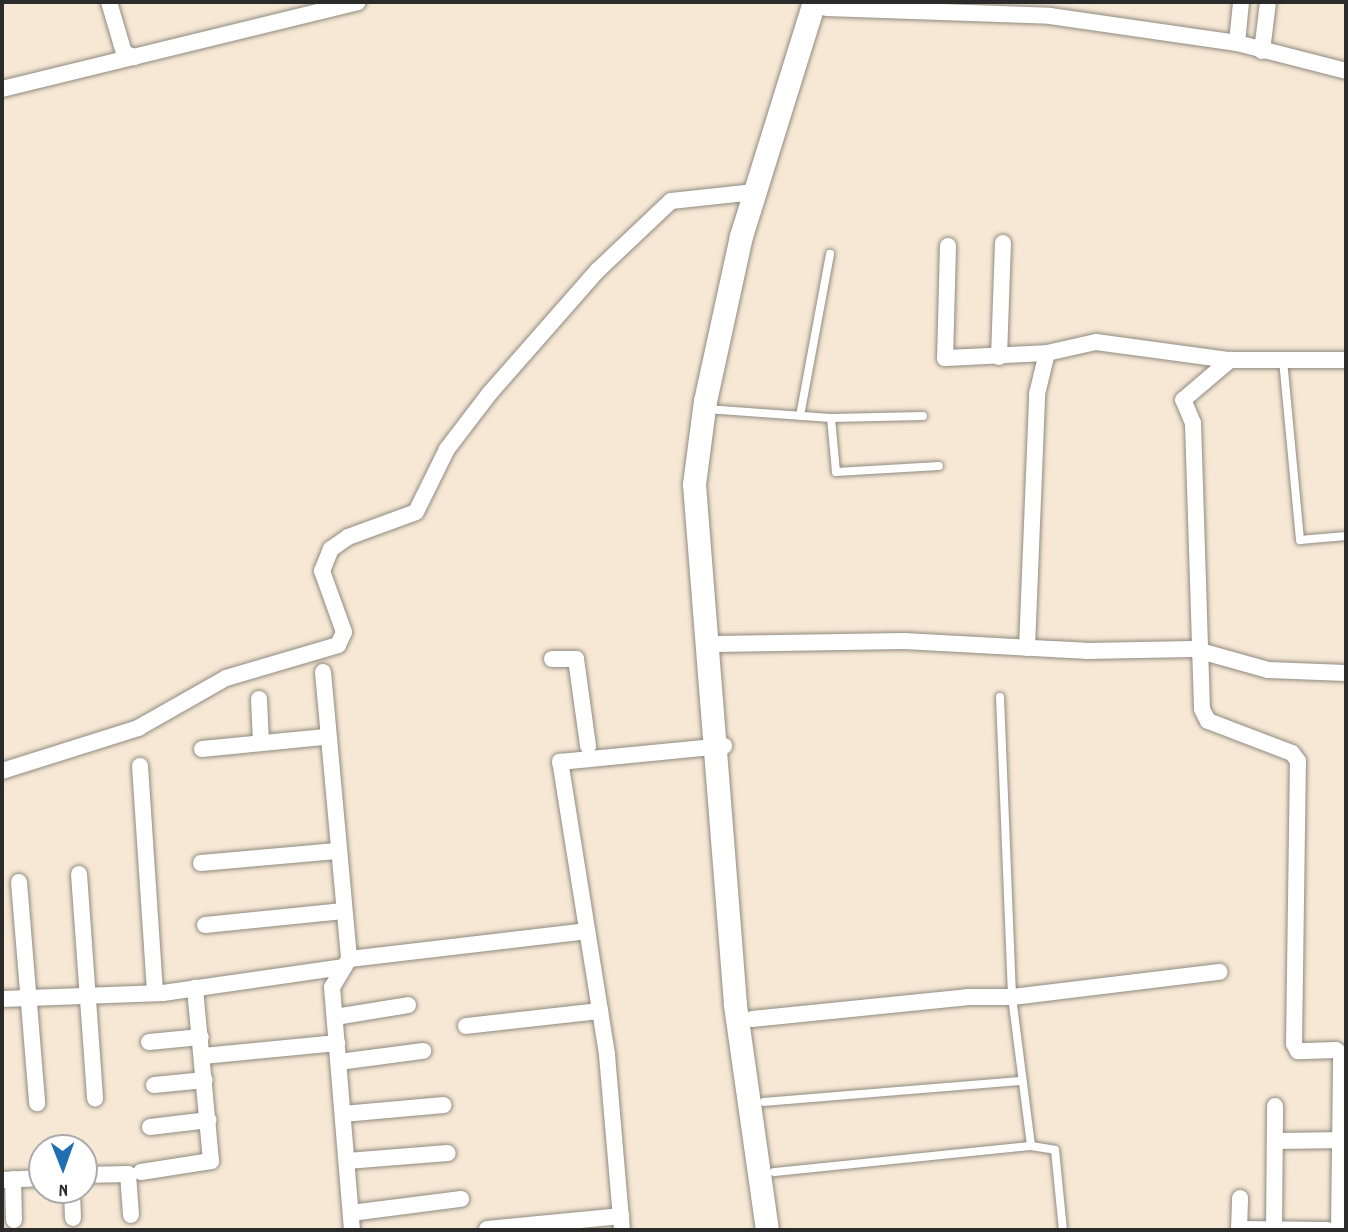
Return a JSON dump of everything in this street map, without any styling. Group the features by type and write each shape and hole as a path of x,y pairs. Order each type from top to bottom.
{"street":[{"path":"109,2 124,53 134,57"},
{"path":"2,89 358,2"},
{"path":"1237,43 1241,2"},
{"path":"1262,51 1268,2"},
{"path":"820,5 1055,9 1237,43 1346,71"},
{"path":"767,1230 735,1004 719,747 710,485 711,410 755,191 820,5"},
{"path":"782,1230 752,1019 719,747 694,484 754,240 820,5"},
{"path":"2,771 138,728 226,678 338,645 344,632 322,571 331,550 348,537 416,512 447,449 489,394 597,271 671,201 755,191"},
{"path":"999,357 1003,243"},
{"path":"948,246 945,358 1047,354 1097,342 1230,360 1346,360"},
{"path":"1027,648 1037,394 1047,354"},
{"path":"1230,360 1183,400 1193,424 1202,709 1208,721 1292,752 1298,761 1294,1044 1298,1051 1341,1054 1344,1140 1339,1230"},
{"path":"716,645 904,641 1027,648 1199,650 1268,670 1346,673"},
{"path":"552,659 576,659 589,753"},
{"path":"323,672 325,737 346,963 332,987 352,1230"},
{"path":"259,699 261,743"},
{"path":"202,749 325,737"},
{"path":"487,1229 621,1223 600,1011 560,762 589,753 719,747"},
{"path":"139,766 155,993"},
{"path":"201,863 336,851"},
{"path":"79,874 85,996 95,1098"},
{"path":"19,882 26,998 37,1103"},
{"path":"205,925 343,911"},
{"path":"2,999 155,993 346,963 586,931"},
{"path":"752,1019 967,997 1012,998 1220,972"},
{"path":"141,1172 211,1161 195,988"},
{"path":"335,1017 408,1005"},
{"path":"466,1026 600,1011"},
{"path":"149,1042 201,1037"},
{"path":"203,1056 337,1043"},
{"path":"339,1062 424,1051"},
{"path":"155,1085 205,1080"},
{"path":"344,1114 444,1105"},
{"path":"1274,1230 1275,1106"},
{"path":"150,1127 209,1120"},
{"path":"1276,1141 1344,1140"},
{"path":"348,1161 448,1153"},
{"path":"98,1175 128,1174 131,1215"},
{"path":"15,1220 7,1180 28,1179"},
{"path":"1240,1198 1239,1230 1327,1230"},
{"path":"351,1213 461,1199"},
{"path":"72,1204 73,1218"}],"lane":[{"path":"800,416 830,254"},
{"path":"1283,360 1300,540 1346,536"},
{"path":"711,410 831,418 923,416"},
{"path":"831,418 836,472 939,466"},
{"path":"1000,697 1012,998 1031,1146"},
{"path":"764,1101 1022,1081"},
{"path":"774,1172 1031,1146 1055,1150 1062,1230"}]}
